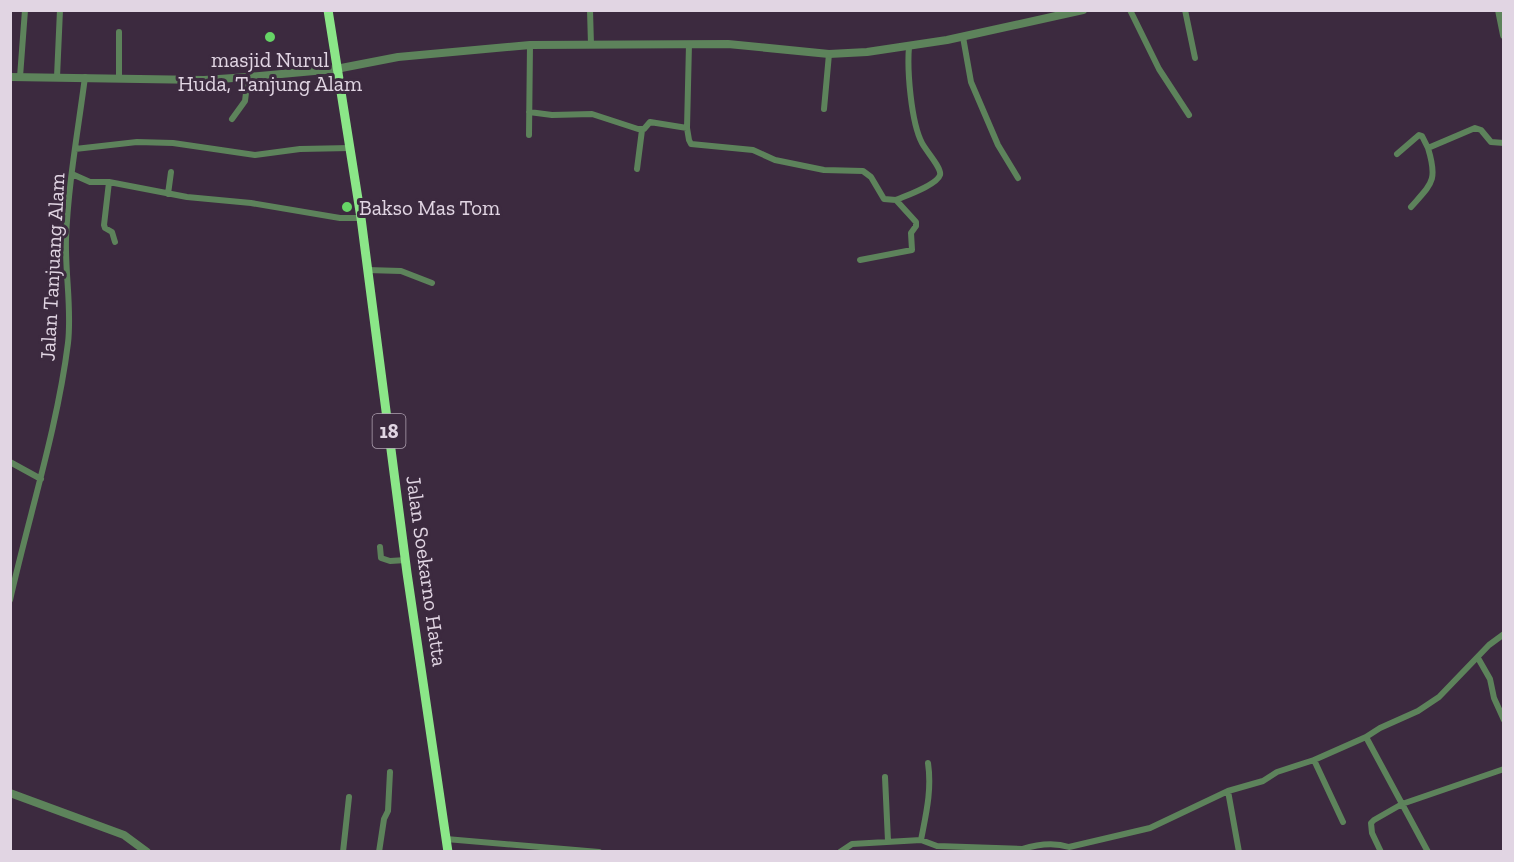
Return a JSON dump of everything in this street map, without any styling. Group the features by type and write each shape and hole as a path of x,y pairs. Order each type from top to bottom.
{"highway":[{"name":"Jalan Soekarno Hatta","path":"328,10 361,218 406,560 448,852"}],"street":[{"path":"20,77 25,10"},
{"path":"57,77 60,10"},
{"path":"590,10 591,45"},
{"path":"10,77 204,80 336,69 398,57 530,45 728,44 829,54 867,52 963,37 1083,10"},
{"path":"1130,10 1159,69 1189,115"},
{"path":"1185,10 1195,58"},
{"path":"1498,10 1503,35"},
{"path":"119,32 119,78"},
{"path":"963,37 971,82 998,145 1018,178"},
{"path":"689,44 687,128 692,144 753,150 775,160 824,170 862,171 871,177 884,199 896,200 934,183 940,176 940,170 921,141 908,74 909,47"},
{"path":"529,135 530,45"},
{"path":"824,109 829,54"},
{"name":"Jalan Tanjuang Alam","path":"10,600 13,577 41,479 68,343 66,240 85,77"},
{"path":"232,119 245,101 248,77"},
{"path":"529,112 552,115 592,114 642,129"},
{"path":"637,169 642,129 650,122 687,128"},
{"path":"1428,148 1475,128 1481,130 1491,142 1503,143"},
{"path":"1397,154 1419,135 1422,136 1428,148 1434,176 1431,184 1411,207"},
{"path":"75,149 138,142 174,143 255,155 300,149 350,148"},
{"path":"168,194 171,172"},
{"path":"72,174 90,182 109,182 168,194 251,203 340,218 361,218"},
{"path":"109,182 104,225 112,232 115,242"},
{"path":"860,260 912,250 911,233 916,222 896,200"},
{"path":"367,270 401,271 432,283"},
{"path":"10,462 41,479"},
{"path":"380,547 381,558 384,560 406,560"},
{"path":"840,852 852,844 921,840 937,849 1022,849 1058,843 1069,849 1150,828 1228,791 1263,781 1277,772 1314,760 1418,711 1439,697 1503,633"},
{"path":"1478,658 1490,679 1494,698 1503,720"},
{"path":"1366,737 1428,852"},
{"path":"1314,760 1343,822"},
{"path":"921,840 930,787 928,763"},
{"path":"1381,852 1372,833 1371,823 1402,804 1503,769"},
{"path":"379,852 384,819 388,811 390,772"},
{"path":"885,777 888,841"},
{"path":"1228,791 1239,852"},
{"path":"10,793 124,835 133,839 147,852"},
{"path":"343,852 349,798"},
{"path":"446,840 599,852"}],"place":[{"name":"masjid Nurul Huda, Tanjung Alam","path":"270,37"},
{"name":"Bakso Mas Tom","path":"347,207"}]}
